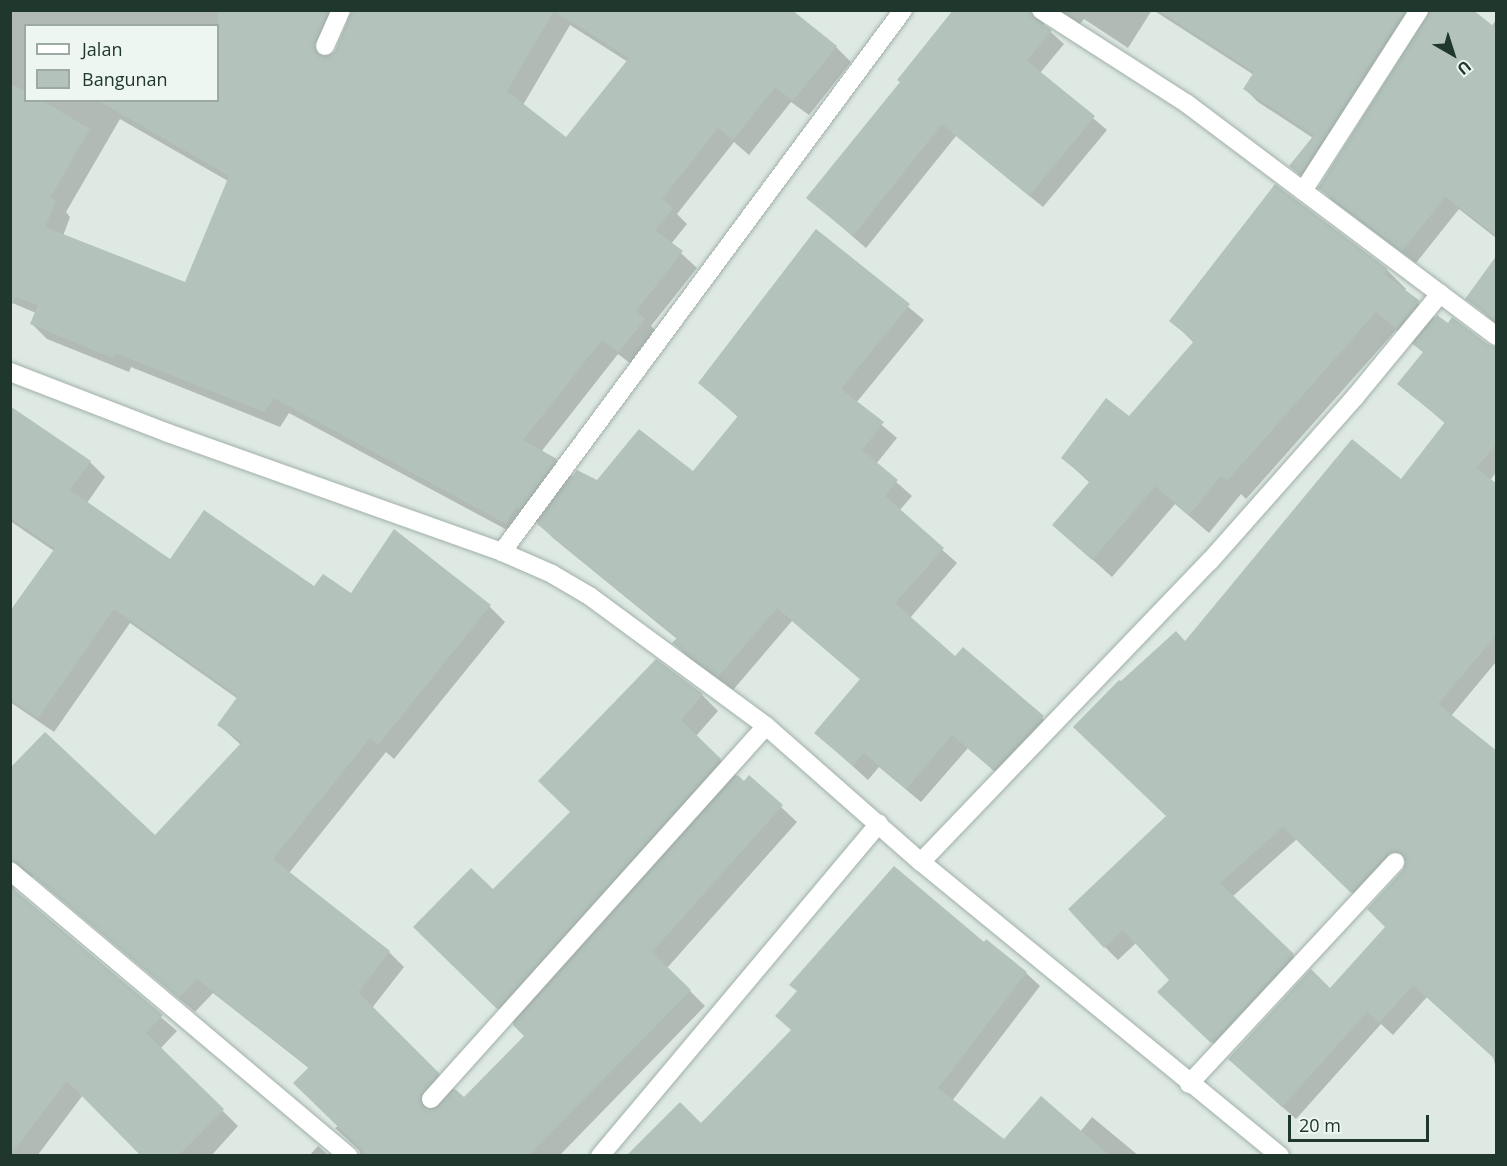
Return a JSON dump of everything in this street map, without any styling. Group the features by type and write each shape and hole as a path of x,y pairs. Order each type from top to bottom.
{"street":[{"path":"325,46 341,10"},
{"path":"502,552 903,10"},
{"path":"1041,10 1186,104 1497,336"},
{"path":"1304,191 1419,10"},
{"path":"921,862 1210,561 1355,397 1440,294"},
{"path":"11,373 168,433 502,552 552,574 591,597 766,726 921,862 1189,1084 1280,1155"},
{"path":"431,1099 766,726"},
{"path":"600,1155 879,824"},
{"path":"1189,1084 1395,862"},
{"path":"10,871 349,1155"}],"building":[{"path":"218,10 328,10 314,47 316,53 326,57 335,51 352,10 792,10 837,46 793,101 775,87 733,140 718,128 662,199 673,208 655,230 683,251 636,311 645,319 619,352 602,340 523,440 557,459 519,510 516,507 506,524 274,398 264,412 115,353 113,358 30,324 38,305 16,297 10,308 10,83 24,91 24,102 44,102 90,129 50,198 56,201 45,227 185,282 229,176 100,102 219,102","holes":["554,11 629,58 566,137 507,91"]},
{"path":"953,10 1030,10 1034,19 1052,30 1027,61 1095,116 1029,196 942,124 853,236 806,198 900,82 897,80"},
{"path":"1158,10 1405,10 1300,175 1289,166 1314,135 1243,89 1254,72"},
{"path":"1430,10 1473,10 1497,29 1497,236 1445,197 1402,251 1318,188"},
{"path":"1275,184 1388,269 1384,274 1420,301 1396,329 1376,312 1227,481 1221,476 1189,515 1155,486 1092,560 1052,525 1090,481 1061,458 1106,398 1129,416 1194,341 1169,321"},
{"path":"816,229 910,304 841,389 884,422 862,450 898,480 885,496 944,548 895,603 955,656 963,647 1044,716 993,770 952,735 906,789 864,753 853,766 814,733 860,679 777,608 718,677 672,643 677,638 537,524 577,470 597,480 639,429 693,471 738,416 698,383"},
{"path":"1497,255 1497,322 1465,299"},
{"path":"1437,315 1448,323 1452,317 1489,345 1497,347 1497,443 1476,468 1497,484 1497,634 1438,704 1497,751 1497,1061 1413,985 1379,1023 1367,1012 1282,1107 1228,1059 1311,969 1330,988 1385,927 1367,909 1403,870 1406,858 1398,851 1387,854 1351,893 1283,827 1220,883 1294,954 1211,1043 1157,992 1169,980 1123,930 1104,948 1068,909 1166,816 1073,727 1119,680 1121,681 1176,631 1185,641 1352,439 1401,479 1445,422 1397,384 1423,352 1413,344"},
{"path":"10,406 91,461 70,490 170,559 204,510 314,586 323,574 351,593 394,529 491,605 378,745 370,738 273,859 390,951 358,992 439,1073 420,1096 424,1108 435,1109 455,1089 464,1097 524,1036 513,1025 738,775 744,781 749,775 783,805 652,952 691,990 529,1155 367,1155 293,1083 309,1067 197,979 179,998 17,862 10,860 10,768 45,732 155,835 242,742 217,725 238,696 114,609 38,718 10,698 10,611 55,548 10,518"},
{"path":"656,659 703,694 681,720 721,759 497,1009 413,927 471,868 493,889 570,812 538,781"},
{"path":"894,866 984,942 986,939 1027,972 938,1088 1004,1139 1041,1096 1109,1155 627,1155 680,1102 701,1123 791,1030 775,1016 797,991 789,985"},
{"path":"10,886 163,1015 146,1033 224,1109 179,1155 140,1155 67,1081 10,1155"}]}
